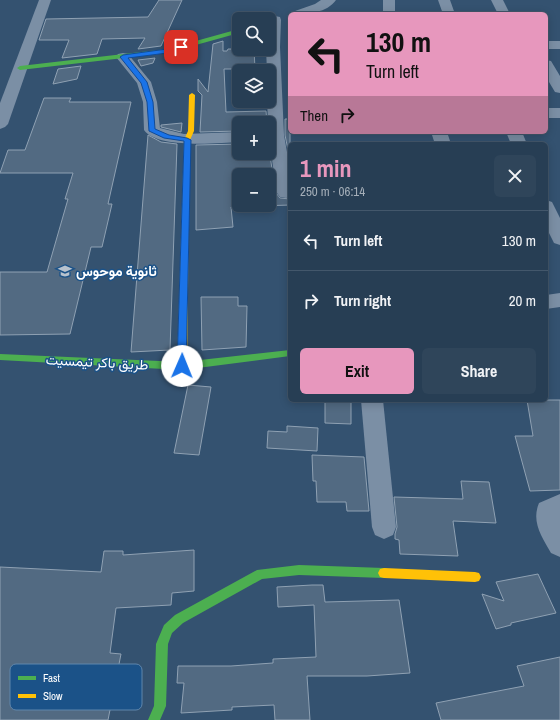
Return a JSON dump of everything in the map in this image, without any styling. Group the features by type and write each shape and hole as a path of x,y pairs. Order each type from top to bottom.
{"street":[{"path":"0,124 45,0"},
{"path":"307,12 330,0"},
{"path":"389,12 390,0"},
{"path":"444,0 448,12"},
{"path":"498,0 503,12"},
{"path":"276,20 288,17"},
{"path":"20,68 167,51 232,33"},
{"path":"548,45 560,45"},
{"path":"272,116 273,56"},
{"path":"123,57 144,82 150,102 152,130 167,137 187,140 232,137"},
{"path":"548,68 560,89"},
{"path":"182,366 187,140 191,131 192,95"},
{"path":"548,113 560,113"},
{"path":"276,152 286,193"},
{"path":"548,211 560,239"},
{"path":"548,302 560,300"},
{"name":"طريق باكر تيمسيت","path":"0,357 182,366 288,353"},
{"path":"372,402 384,527"},
{"path":"560,505 548,511 548,524 560,546"},
{"path":"154,720 160,706 162,644 168,629 179,619 261,574 298,570 475,577"}],"building":[{"path":"159,0 182,0 161,46 138,49 145,38 102,39 97,54 62,58 69,40 39,40 46,19 148,17"},
{"path":"223,41 223,51 232,49 232,56 254,56 255,64 232,64 232,69 224,69 226,112 266,111 266,116 232,116 232,131 200,132 202,95 198,91 198,79 208,92 213,44"},
{"path":"155,58 153,63 141,66 138,60"},
{"path":"81,66 77,79 53,84 58,69"},
{"path":"44,98 71,98 69,102 131,102 108,204 112,204 102,247 91,247 70,334 0,335 0,272 47,272 68,199 65,199 73,173 0,173 8,150 25,150"},
{"path":"285,119 288,119 288,134 290,134 290,142 288,142 288,150 285,135"},
{"path":"182,123 181,132 161,127 161,125"},
{"path":"148,135 161,142 177,144 170,350 131,352"},
{"path":"232,144 232,160 271,160 272,168 232,168 231,207 233,227 196,230 196,145"},
{"path":"276,193 280,198 288,199 288,205 276,205"},
{"path":"201,297 238,297 238,306 247,306 246,347 202,350"},
{"path":"188,385 211,387 199,455 174,453"},
{"path":"548,400 560,400 560,490 530,491 515,436 533,436 527,402 548,402"},
{"path":"325,402 351,402 351,424 325,423"},
{"path":"287,426 318,428 317,451 267,448 268,431 287,432"},
{"path":"312,455 364,457 369,511 347,511 346,502 317,502 316,481 313,481"},
{"path":"461,481 489,482 496,523 453,521 458,556 400,554 399,540 395,539 397,527 394,497 463,499"},
{"path":"194,550 194,591 172,593 171,605 116,608 110,653 121,654 119,664 10,664 10,710 110,710 108,720 0,720 0,567 101,572 104,551 123,551 123,555"},
{"path":"538,574 556,613 511,623 511,625 496,629 482,594 504,601 496,582"},
{"path":"323,585 325,602 399,600 410,673 367,676 307,676 310,720 275,720 274,705 232,707 232,710 181,713 184,683 177,683 178,666 231,666 273,663 273,659 316,657 314,605 278,607 277,587"},
{"path":"560,657 560,720 441,720 436,703 524,686 517,666"}],"traffic: fast":[{"path":"20,68 167,51 232,33"},
{"path":"0,357 182,366 288,353"},
{"path":"154,720 160,706 162,644 168,629 179,619 261,574 299,570 384,573"}],"traffic: slow":[{"path":"182,366 187,140 191,131 192,95"},
{"path":"384,573 475,577"}],"place":[{"name":"ثانوية موحوس","path":"65,271"}],"route":[{"path":"181,47 167,51 123,57 144,82 150,102 152,130 167,137 187,140 182,366"}]}
